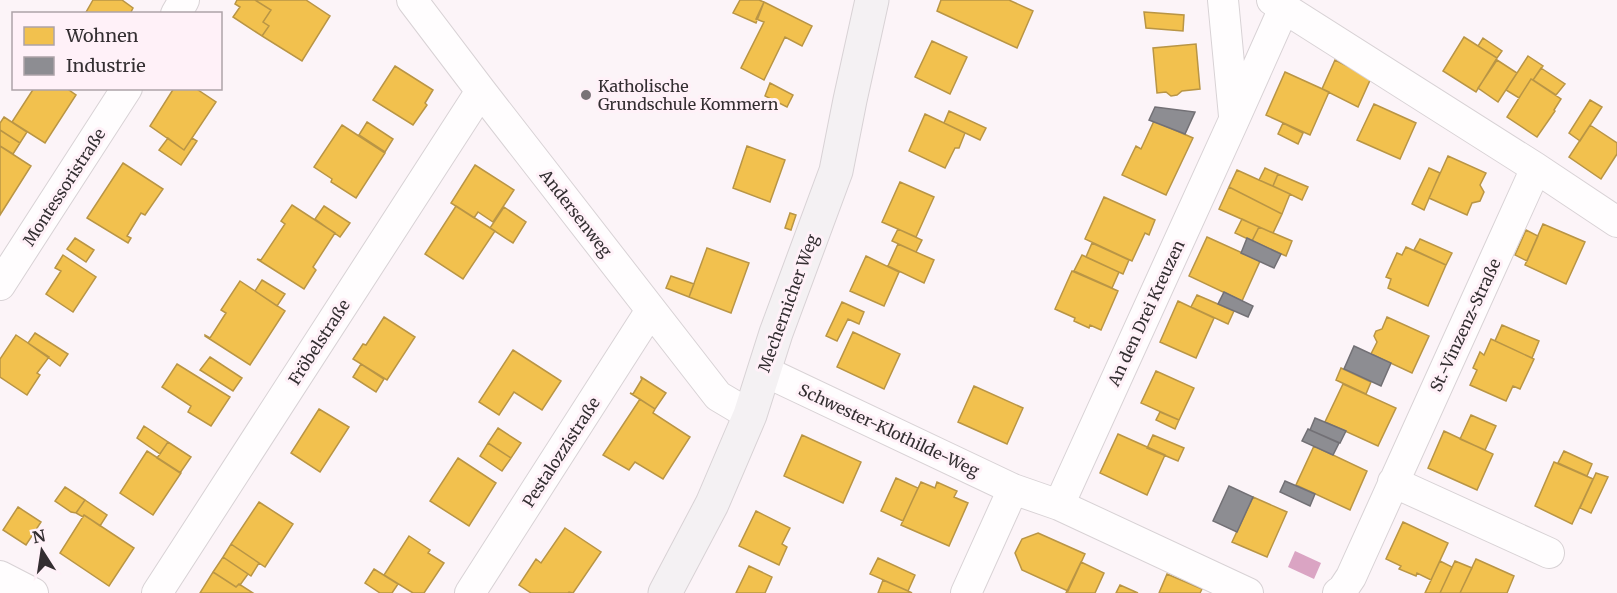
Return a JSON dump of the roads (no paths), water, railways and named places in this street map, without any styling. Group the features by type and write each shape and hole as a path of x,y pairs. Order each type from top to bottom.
{"street":[{"name":"Andersenweg","path":"412,0 718,396 750,415"},
{"name":"Mechernicher Weg","path":"665,593 712,504 750,415 776,333 836,171 872,0"},
{"name":"An den Drei Kreuzen","path":"1223,0 1234,120"},
{"name":"An den Drei Kreuzen","path":"1059,505 1234,120 1278,4"},
{"path":"1278,4 1617,222"},
{"name":"Montessoristraße","path":"0,285 126,90"},
{"name":"Fröbelstraße","path":"157,593 481,91"},
{"name":"St.-Vinzenz-Straße","path":"1338,593 1351,577 1536,168"},
{"name":"Pestalozzistraße","path":"470,593 651,310"},
{"name":"Schwester-Klothilde-Weg","path":"764,371 1013,489 1059,505 1248,593"},
{"path":"1393,482 1549,553"},
{"path":"966,593 1013,489"},
{"path":"0,576 33,593"}],"place":[{"name":"Katholische Grundschule Kommern","path":"586,95"}]}
